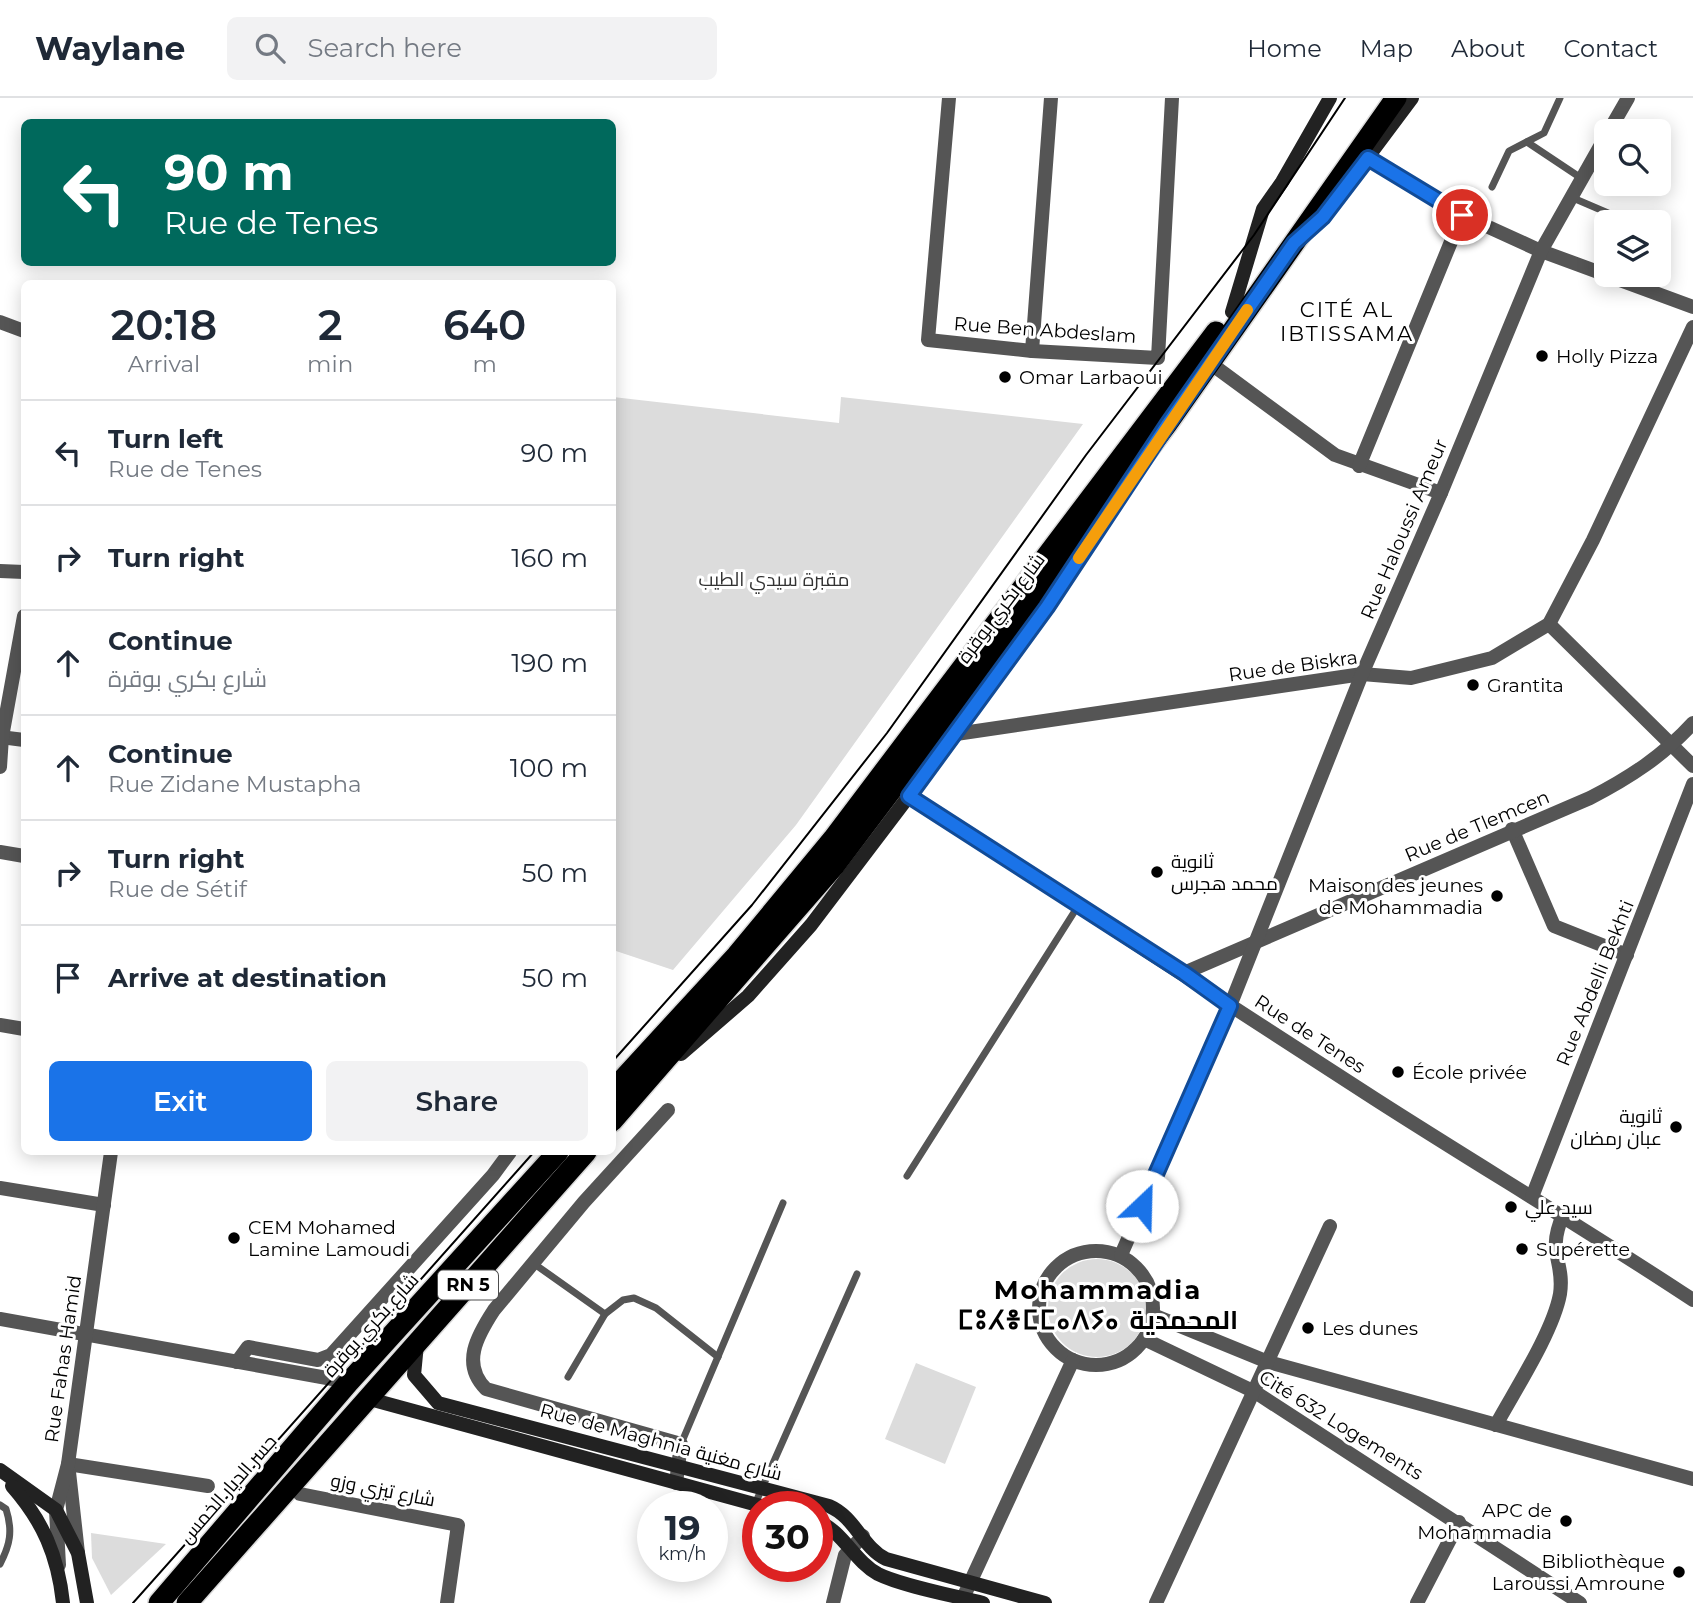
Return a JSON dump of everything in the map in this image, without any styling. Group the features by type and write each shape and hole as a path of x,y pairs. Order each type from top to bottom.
{"highway":[{"name":"شارع بكري بوقرة","path":"616,1087 737,955 833,839 1232,312 1265,259 1379,98"},
{"name":"شارع بكري بوقرة","path":"616,1117 835,865 1167,425 1396,98"},
{"name":"شارع بكري بوقرة","path":"331,1404 555,1155"},
{"name":"RN 5","path":"187,1603 583,1155"},
{"name":"RN 5","path":"203,1603 300,1494 377,1401 393,1370"},
{"name":"جسر الديار الخمس","path":"159,1603 331,1404"}],"street":[{"name":"Rue Ben Abdeslam","path":"949,98 928,340 1032,351 1158,358 1172,98"},
{"path":"1032,351 1051,98"},
{"path":"1232,312 1263,209 1282,183 1329,98"},
{"path":"1294,243 1323,217 1412,98"},
{"path":"1616,119 1628,98"},
{"path":"1368,158 1462,215 1541,250 1693,307"},
{"name":"Rue Haloussi Ameur","path":"1121,1255 1230,1006 1362,674 1441,493 1541,250 1594,158"},
{"path":"1359,466 1462,215"},
{"path":"0,322 21,330"},
{"path":"1693,327 1593,540 1549,624 1693,766"},
{"path":"1210,363 1335,455 1359,466 1441,493"},
{"path":"643,1087 748,996 810,925 956,734 1047,607 1167,425"},
{"path":"0,571 21,572"},
{"name":"Rue de Biskra","path":"956,734 1362,674 1411,678 1492,658 1549,624"},
{"path":"0,767 1,737 21,632"},
{"name":"Rue de Tlemcen","path":"1184,973 1513,829 1550,816 1627,779 1672,746 1693,723"},
{"path":"1,737 21,740"},
{"name":"Rue Abdelli Bekhti","path":"1532,1197 1693,784"},
{"name":"Rue de Tenes","path":"909,796 1184,973 1230,1006 1693,1300"},
{"path":"1513,829 1554,926 1628,955"},
{"path":"0,852 21,856"},
{"path":"0,1026 21,1030"},
{"path":"668,1110 533,1263 481,1329 473,1350 472,1369 486,1389 499,1394 681,1444 678,1476"},
{"name":"Rue Fahas Hamid","path":"60,1571 55,1510 68,1464 111,1155"},
{"path":"237,1362 247,1347 318,1360 331,1355 493,1175 508,1155"},
{"path":"0,1188 104,1205"},
{"path":"1496,1425 1558,1302 1560,1275 1554,1242 1563,1215"},
{"path":"1156,1603 1330,1226"},
{"path":"1103,1250 1121,1255 1145,1277 1151,1292 1153,1315 1144,1339 1134,1351 1112,1362 1088,1365 1073,1360 1052,1343 1040,1319 1039,1301 1044,1284 1054,1269 1068,1257 1085,1251 1103,1250"},
{"path":"1153,1315 1268,1362 1693,1479"},
{"path":"0,1319 349,1382"},
{"name":"Cité 632 Logements","path":"1144,1339 1255,1392 1580,1603"},
{"name":"Rue de Maghnia شارع مغنية","path":"418,1342 414,1375 438,1403 678,1476 742,1499"},
{"path":"964,1598 1073,1360"},
{"name":"Rue de Maghnia شارع مغنية","path":"377,1401 678,1476 761,1487 839,1510 886,1559 1045,1603"},
{"path":"87,1603 78,1553 68,1464 208,1486"},
{"path":"0,1471 55,1510 78,1553"},
{"path":"0,1471 33,1510 48,1538 60,1571 63,1603"},
{"name":"شارع تيزي وزو","path":"300,1494 458,1525 447,1603"},
{"path":"1417,1603 1459,1522"},
{"path":"833,1531 879,1574 984,1603"},
{"path":"834,1603 850,1549 863,1536"}],"lane":[{"path":"1492,187 1508,151 1545,133 1560,98"},
{"path":"1527,142 1583,179"},
{"path":"1573,198 1601,210"},
{"path":"907,1176 1078,905"},
{"path":"681,1444 783,1203"},
{"path":"533,1263 605,1314"},
{"path":"761,1491 857,1274"},
{"path":"568,1377 605,1314 623,1300 634,1298 647,1301 718,1357"},
{"path":"0,1505 6,1510 11,1532 9,1547 0,1564"}],"green space":[{"name":"مقبرة سيدي الطيب","path":"616,397 839,423 841,397 1083,424 796,825 673,970 616,951"},
{"path":"1097,1259 1116,1263 1132,1273 1142,1289 1146,1308 1142,1327 1132,1343 1116,1353 1097,1357 1078,1353 1062,1343 1052,1327 1048,1308 1052,1289 1062,1273 1078,1263"},
{"path":"916,1363 976,1387 945,1464 885,1439"},
{"path":"91,1533 166,1544 111,1595 92,1558"}],"tram line":[{"path":"616,1058 752,905 887,733 1086,455 1254,235 1345,98"},
{"path":"133,1603 531,1155"}],"slow traffic":[{"path":"1079,558 1247,310"}],"place":[{"name":"Holly Pizza","path":"1542,356"},
{"name":"Omar Larbaoui","path":"1005,377"},
{"name":"Grantita","path":"1473,685"},
{"name":"ثانوية محمد هجرس","path":"1157,872"},
{"name":"Maison des jeunes de Mohammadia","path":"1497,896"},
{"name":"École privée","path":"1398,1072"},
{"name":"ثانوية عبان رمضان","path":"1676,1127"},
{"name":"سيد علي","path":"1511,1207"},
{"name":"CEM Mohamed Lamine Lamoudi","path":"234,1238"},
{"name":"Supérette","path":"1522,1249"},
{"name":"Les dunes","path":"1308,1328"},
{"name":"APC de Mohammadia","path":"1566,1521"},
{"name":"Bibliothèque Laroussi Amroune","path":"1679,1572"}],"district":[{"name":"CITÉ AL IBTISSAMA","path":"1347,321"},
{"name":"Mohammadia ⵎⵓⵃⴻⵎⵎⴰⴷⵢⴰ المحمدية","path":"1098,1305"}],"route":[{"path":"1142,1206 1230,1006 1184,973 909,796 1047,607 1167,425 1294,243 1323,217 1368,158 1462,215"}]}
